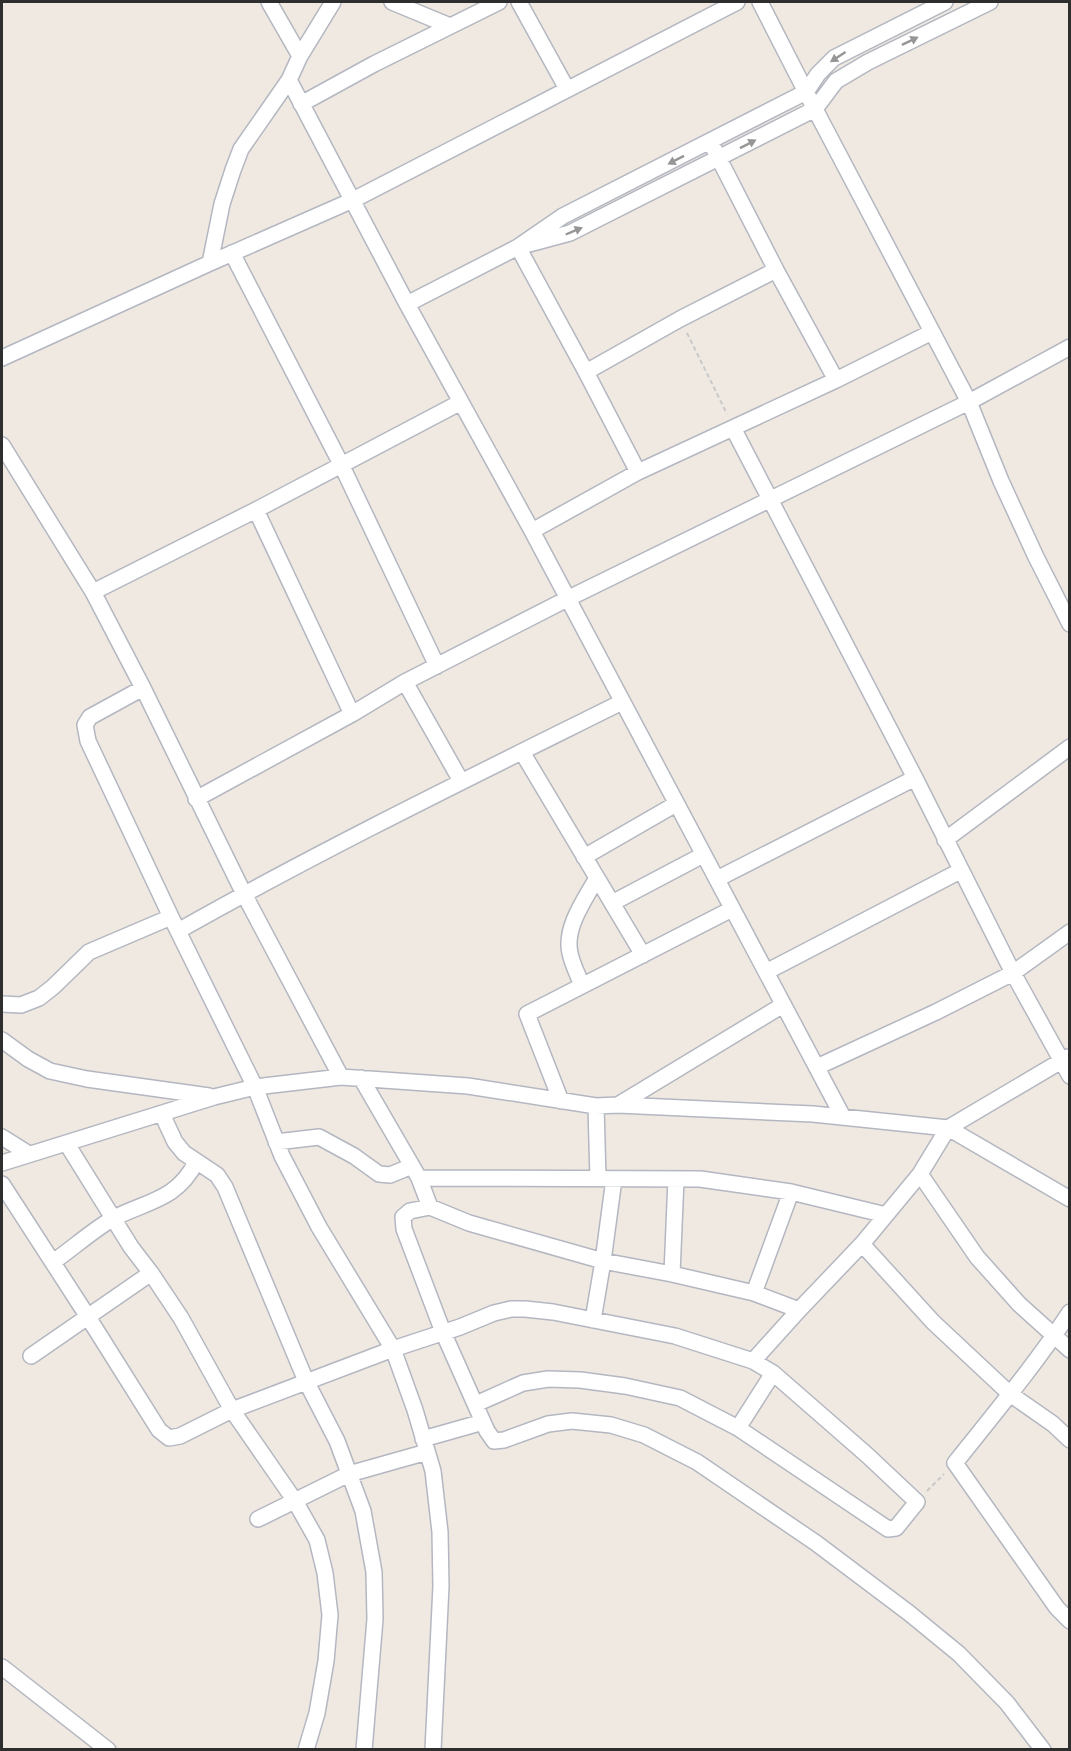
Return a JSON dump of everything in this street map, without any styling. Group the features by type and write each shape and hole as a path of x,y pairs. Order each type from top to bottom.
{"street":[{"path":"269,2 300,56"},
{"path":"210,262 222,204 241,149 289,80 300,56 333,2"},
{"path":"392,2 450,26"},
{"path":"301,104 499,2"},
{"path":"519,2 567,89"},
{"path":"2,358 210,262 353,200 737,2"},
{"path":"760,2 969,402 1021,524 1070,624"},
{"path":"408,304 518,248 563,216 806,93 818,74 834,58 945,2"},
{"path":"518,248 570,233 815,109 836,81 868,62 990,2"},
{"path":"289,80 532,531 843,1117"},
{"path":"710,142 836,380"},
{"path":"518,248 638,472"},
{"path":"232,253 341,464 437,666"},
{"path":"586,372 680,319 776,270"},
{"path":"532,531 638,472 836,380 932,332"},
{"path":"196,799 352,714 405,682 567,599 969,402 1070,347"},
{"path":"93,592 256,510 461,402"},
{"path":"733,428 915,778 1013,973 1065,1059 1070,1076"},
{"path":"2,445 93,592 244,894 341,1077"},
{"path":"256,510 352,714"},
{"path":"405,682 460,781"},
{"path":"143,688 90,717 86,721 85,730 88,741 255,1087 282,1156 320,1227 393,1349 415,1410 433,1471 440,1532 441,1586 433,1749"},
{"path":"178,931 460,781 622,702"},
{"path":"945,840 1070,747"},
{"path":"522,752 643,955"},
{"path":"717,879 915,778"},
{"path":"584,857 676,804"},
{"path":"612,903 703,855"},
{"path":"766,972 960,871"},
{"path":"582,985 570,953 568,936 597,878"},
{"path":"561,1101 527,1014 732,909"},
{"path":"2,1004 21,1005 39,998 54,987 89,952 171,917"},
{"path":"816,1067 936,1012 1013,973 1070,932"},
{"path":"618,1106 783,1005"},
{"path":"2,1040 28,1059 50,1071 87,1079 214,1097"},
{"path":"753,1361 862,1244 920,1174 948,1128 1065,1059"},
{"path":"2,1163 214,1097 255,1087 341,1077 468,1086 596,1106 843,1117 948,1128 1070,1199"},
{"path":"361,1078 416,1172 430,1207"},
{"path":"593,1320 603,1261 606,1179 596,1106"},
{"path":"162,1114 175,1142 184,1153 217,1175 225,1187 306,1381 337,1441 363,1511 374,1572 375,1619 364,1749"},
{"path":"2,1137 29,1154"},
{"path":"276,1142 319,1137 354,1156 379,1174 416,1172 606,1179 700,1179 791,1192 886,1215"},
{"path":"67,1144 131,1247 152,1273 181,1318 232,1410 295,1501 317,1540 325,1573 330,1615 326,1661 317,1713 306,1749"},
{"path":"53,1262 113,1219 175,1189 186,1180 196,1162"},
{"path":"920,1174 977,1257 1019,1304 1070,1350"},
{"path":"672,1274 676,1179"},
{"path":"2,1184 155,1424 169,1438 180,1436 232,1410 306,1381 494,1313 512,1309 553,1312 675,1336 753,1361 773,1373 867,1455 916,1502 896,1528 888,1529 738,1428 680,1398 625,1386 579,1380 548,1379 523,1383 476,1404"},
{"path":"754,1293 791,1192"},
{"path":"799,1310 754,1293 603,1261 469,1222 430,1207 410,1211 402,1220 443,1332 490,1437 497,1442 548,1424 572,1421 611,1425 644,1435 697,1462 816,1543 959,1654 1007,1703 1043,1749"},
{"path":"862,1244 933,1322 1010,1394 1053,1424 1070,1440"},
{"path":"31,1356 152,1273"},
{"path":"1070,1312 1010,1394 955,1463 1057,1608 1070,1621"},
{"path":"738,1428 773,1373"},
{"path":"258,1519 349,1474 483,1422"},
{"path":"2,1667 108,1749"}],"path":[{"path":"680,319 733,428"},
{"path":"916,1502 955,1463"}]}
